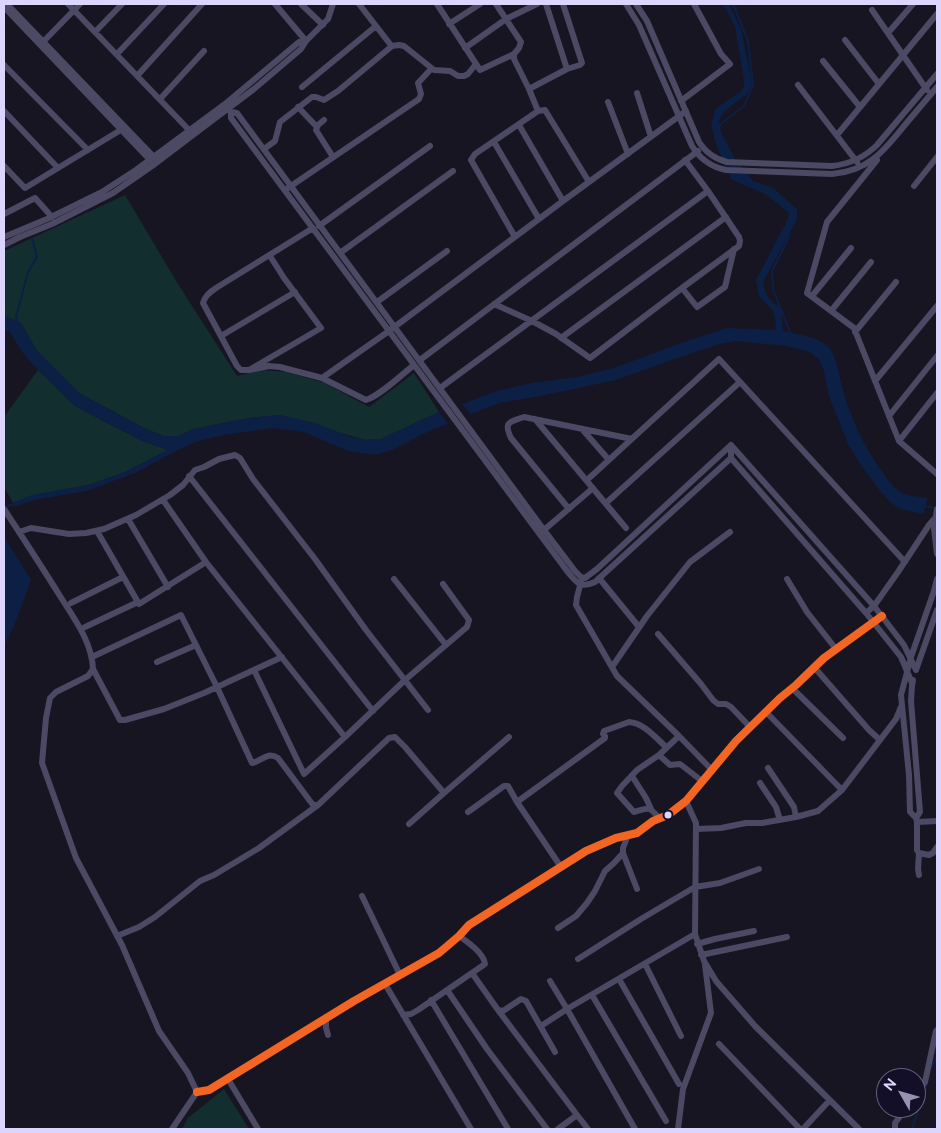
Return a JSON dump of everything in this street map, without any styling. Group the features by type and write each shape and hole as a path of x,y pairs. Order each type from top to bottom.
{"street":[{"path":"7,4 152,158"},
{"path":"68,4 189,130"},
{"path":"42,43 80,4"},
{"path":"95,32 122,4"},
{"path":"117,54 164,4"},
{"path":"137,76 202,4"},
{"path":"275,4 306,41"},
{"path":"301,4 323,24"},
{"path":"4,245 52,224 113,193 152,166 301,50 306,41 328,18 333,4"},
{"path":"360,4 392,46"},
{"path":"437,4 480,70 514,54 520,48 521,42 496,4"},
{"path":"450,24 480,4"},
{"path":"465,48 506,19 537,4"},
{"path":"546,4 567,69"},
{"path":"529,89 582,63 563,4"},
{"path":"626,4 639,25 692,146 707,163 721,169 832,174 861,167 878,156 888,146"},
{"path":"636,4 646,21 700,142 712,156 727,162 832,166 856,160 867,154 877,145 937,74"},
{"path":"681,101 730,64 721,54 694,4"},
{"path":"888,33 913,4"},
{"path":"4,8 42,43"},
{"path":"872,10 931,95"},
{"path":"837,135 937,14"},
{"path":"302,87 376,26"},
{"path":"845,40 879,84"},
{"path":"264,149 275,141 280,122 298,107 312,97 324,100 338,91 392,46 404,46 431,69 450,71 458,76 468,74 476,64"},
{"path":"160,99 204,52"},
{"path":"514,54 514,59 538,111"},
{"path":"823,61 860,107"},
{"path":"4,64 88,150"},
{"path":"288,188 419,98 421,94 418,83 431,69"},
{"path":"798,86 861,167"},
{"path":"937,87 827,222 807,293 854,328 899,441 937,474"},
{"path":"637,93 651,137"},
{"path":"608,102 628,154"},
{"path":"298,107 317,127 318,134 333,157"},
{"path":"4,238 102,192 189,130 228,108"},
{"path":"228,108 237,113 264,149 288,188"},
{"path":"228,108 231,118 288,188 417,363 454,420 567,571 588,585 595,582 730,458 731,446"},
{"path":"515,237 472,160 475,154 538,111 545,110 589,182"},
{"path":"4,111 58,168"},
{"path":"322,378 392,329 562,201 686,111"},
{"path":"317,127 324,120"},
{"path":"519,125 562,201"},
{"path":"4,166 25,188 123,128"},
{"path":"494,142 539,219"},
{"path":"430,146 316,227 207,294 202,303 241,370 269,366 280,367 322,378 366,400 371,398 703,147"},
{"path":"914,186 937,157"},
{"path":"494,304 532,321 590,358 739,246 739,237 686,160"},
{"path":"340,253 453,170"},
{"path":"440,388 708,190"},
{"path":"4,214 35,198 52,217"},
{"path":"561,338 726,217"},
{"path":"316,227 340,253 376,302 392,329"},
{"path":"812,296 851,248"},
{"path":"682,288 697,306 725,286 734,249"},
{"path":"376,302 446,251"},
{"path":"249,370 322,328 270,256"},
{"path":"831,311 871,262"},
{"path":"855,332 896,282"},
{"path":"221,336 295,292"},
{"path":"875,381 937,306"},
{"path":"889,416 937,356"},
{"path":"587,480 719,359 905,562"},
{"path":"417,363 440,388 462,417 544,530 581,577 582,581"},
{"path":"606,504 740,382"},
{"path":"899,441 937,393"},
{"path":"569,509 511,438 507,425 524,416 632,439"},
{"path":"535,419 626,528"},
{"path":"582,428 610,460"},
{"path":"712,770 619,678 576,605 582,581 731,446"},
{"path":"731,446 874,606 904,645 916,670"},
{"path":"19,532 31,528 70,534 104,529 128,519 163,500 175,492 195,470 227,456 235,455 240,458 252,479 316,559 366,630 428,710"},
{"path":"730,458 866,613 896,651 907,669 912,683"},
{"path":"189,476 373,712"},
{"path":"544,530 593,488"},
{"path":"163,500 206,562 345,737"},
{"path":"4,509 75,620 91,652 93,669 120,720 164,709 282,657"},
{"path":"937,509 934,529 937,554"},
{"path":"866,613 874,606 929,525 936,518"},
{"path":"128,519 168,587"},
{"path":"97,531 138,602"},
{"path":"612,667 651,610 690,562 730,532"},
{"path":"85,627 138,602 139,604 206,562"},
{"path":"71,603 124,577"},
{"path":"600,578 639,628"},
{"path":"394,579 446,645"},
{"path":"787,579 808,612 836,649"},
{"path":"937,579 907,669 901,695 909,775 910,812 917,820 937,821"},
{"path":"254,670 304,774 373,712 405,680 467,627 469,620 443,584"},
{"path":"919,875 917,820 920,812 911,701 912,683 937,610"},
{"path":"92,657 181,616 217,687 252,763 266,755 274,755 313,805 318,805"},
{"path":"172,1129 197,1092 209,1090 326,1018 439,953 470,925 586,851 616,838 637,833 658,818 668,815 686,801 736,741 814,667 882,616"},
{"path":"658,634 713,700 718,704 726,704 731,707 750,727"},
{"path":"158,662 196,645"},
{"path":"814,667 880,740"},
{"path":"93,669 88,676 56,692 50,698 46,718 42,763 76,858 117,936 159,1030 188,1073 197,1092"},
{"path":"792,688 843,738"},
{"path":"696,829 762,823 818,811 842,790 896,719 902,705"},
{"path":"766,712 842,790"},
{"path":"517,802 605,738 604,731 632,721 645,728 666,747"},
{"path":"651,809 634,812 617,793 637,770 659,755 679,736"},
{"path":"117,936 139,927 200,881 220,872 259,848 318,805 390,738 395,737 402,743 444,793"},
{"path":"409,824 510,737"},
{"path":"659,755 671,765 680,764 702,781"},
{"path":"768,768 794,808 796,817"},
{"path":"632,776 658,818"},
{"path":"760,782 776,807 780,820"},
{"path":"468,812 506,785 508,786 561,867"},
{"path":"686,801 696,823 695,934 703,958 716,981 756,1026 859,1129"},
{"path":"628,835 623,853 637,889"},
{"path":"919,853 929,855 937,847"},
{"path":"558,928 576,916 588,903 605,871 623,853"},
{"path":"578,959 695,887 720,883 759,869"},
{"path":"362,896 400,975"},
{"path":"697,944 715,938 754,931"},
{"path":"540,1026 695,934"},
{"path":"403,1015 411,1014 418,1010 485,964 485,959 459,936"},
{"path":"703,958 787,937"},
{"path":"678,1129 683,1089 711,1013 703,958"},
{"path":"645,964 681,1036"},
{"path":"472,974 588,1129"},
{"path":"619,979 679,1084"},
{"path":"550,982 635,1129"},
{"path":"385,984 471,1129"},
{"path":"447,990 487,1049 547,1129"},
{"path":"592,994 666,1121"},
{"path":"498,1010 503,1011 521,999 526,1001 555,1052"},
{"path":"431,1000 508,1129"},
{"path":"326,1018 328,1035"},
{"path":"926,1077 937,1030"},
{"path":"719,1044 801,1129 830,1101"},
{"path":"228,1078 258,1129"},
{"path":"558,1129 577,1115"}],"green space":[{"path":"125,195 178,284 237,376 261,370 286,372 325,383 369,407 414,373 439,412 381,439 365,440 280,415 249,418 193,429 179,436 163,436 144,428 79,393 37,351 21,323 4,316 4,251"},
{"path":"38,370 75,406 142,441 168,450 125,472 89,485 33,495 13,503 4,487 4,417"},
{"path":"224,1089 249,1129 182,1129 188,1118"}],"water":[{"path":"723,4 729,4 741,29 752,84 747,94 726,110 719,120 721,133 735,159 753,181 773,188 797,209 796,221 763,282 765,291 781,309 783,331 820,341 832,352 849,409 868,451 893,486 899,491 908,495 928,498 923,514 901,509 890,502 881,492 848,444 829,396 824,371 819,359 810,352 787,346 736,341 719,344 616,380 499,403 470,414 462,404 497,391 532,383 577,377 614,368 727,328 776,330 773,311 760,297 756,280 788,219 789,213 767,195 731,179 716,144 711,125 715,110 744,87 735,26"},
{"path":"4,316 21,323 37,351 79,393 144,428 163,436 179,436 193,429 249,418 280,415 316,423 350,437 365,440 381,439 439,412 448,424 429,431 392,450 374,455 348,451 304,432 272,428 223,435 198,441 135,473 86,491 34,500 15,507 13,503 33,495 89,485 125,472 168,450 142,441 75,406 22,352 9,331 4,331"},
{"path":"4,537 31,580 16,621 4,646"}],"waterway":[{"path":"719,127 744,106 753,85 748,41 733,4"},
{"path":"789,232 788,239 772,271 773,289 791,335"},
{"path":"18,324 16,317 28,272 37,257 32,238"},
{"path":"7,506 14,504"},
{"path":"924,506 934,508"},
{"path":"931,1068 937,1057"},
{"path":"912,1129 927,1084"}],"transit line":[{"path":"197,1092 209,1090 354,1001 439,953 469,925 586,851 616,838 637,833 653,821 668,815 686,801 736,741 780,698 824,658 882,616"}]}
